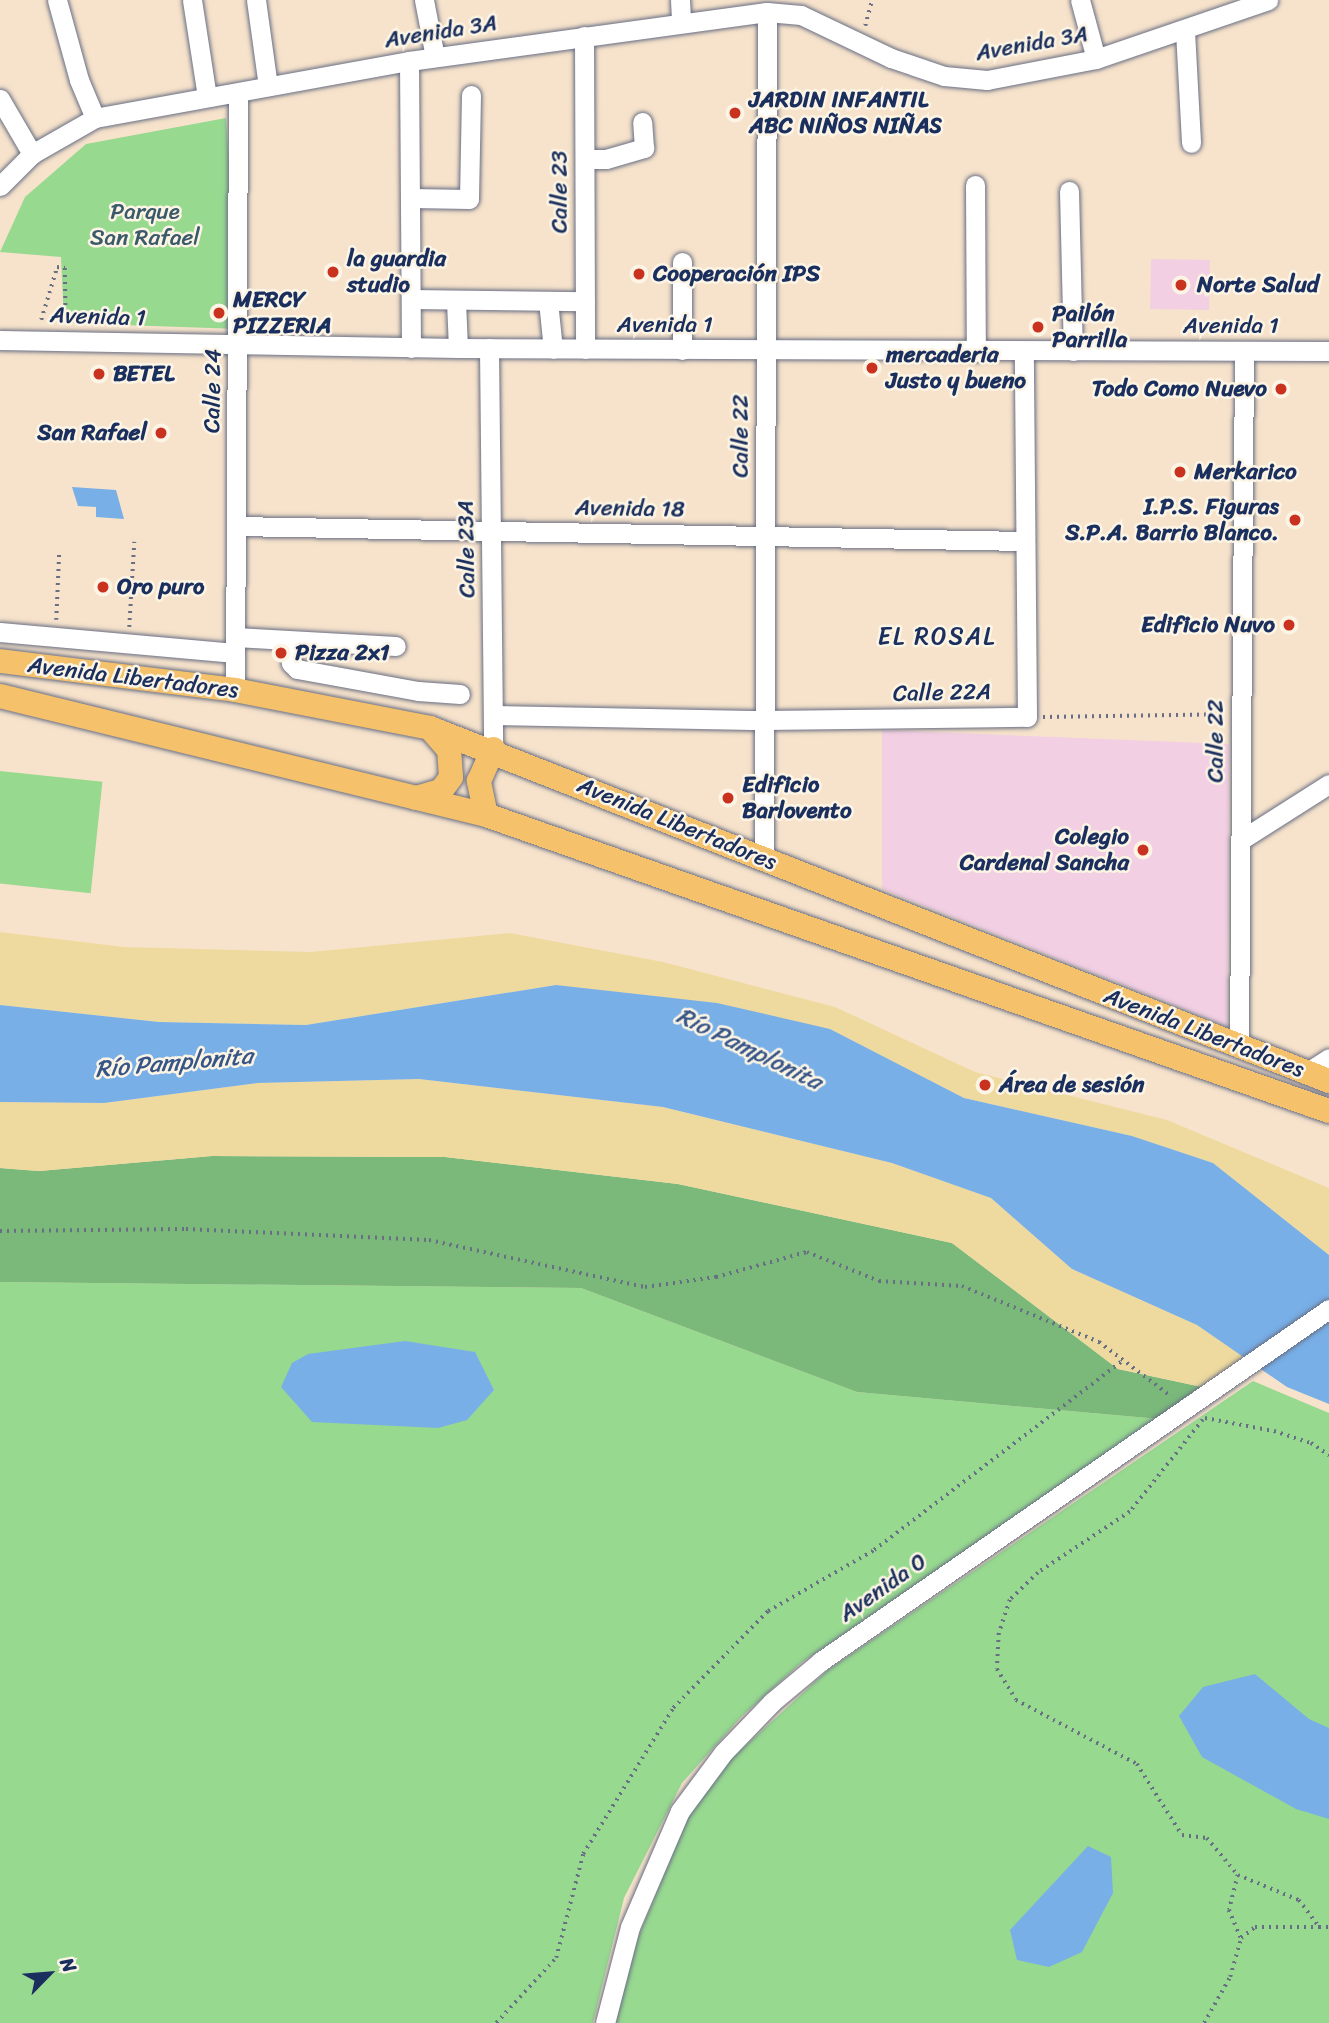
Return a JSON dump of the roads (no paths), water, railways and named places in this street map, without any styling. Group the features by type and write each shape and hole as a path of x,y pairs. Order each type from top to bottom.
{"main road":[{"name":"Avenida Libertadores","path":"0,661 235,690 430,728 493,749 764,860 1318,1077"},
{"name":"Avenida Libertadores","path":"0,696 486,815 1329,1111"},
{"path":"415,798 433,796 452,777 452,758 430,728"},
{"path":"486,815 479,781 493,749"}],"street":[{"path":"57,0 79,80 95,118"},
{"path":"192,0 207,97"},
{"path":"256,0 268,86"},
{"path":"424,0 435,57"},
{"path":"680,0 681,22"},
{"path":"1080,0 1096,59"},
{"name":"Avenida 3A","path":"0,186 32,154 95,118 435,57 767,12 801,15 859,40 891,58 967,80 1006,78 1096,59 1185,31 1268,0"},
{"name":"Calle 22","path":"764,860 767,12"},
{"path":"1185,31 1191,143"},
{"name":"Calle 23","path":"584,36 585,349"},
{"path":"410,61 411,348"},
{"name":"Calle 24","path":"235,690 238,93"},
{"path":"411,198 469,199 471,95"},
{"path":"0,99 32,154"},
{"path":"585,159 606,159 644,148 642,122"},
{"path":"975,185 976,352"},
{"path":"1069,191 1073,341"},
{"path":"682,262 682,350"},
{"path":"411,299 456,302 585,301"},
{"path":"548,301 553,349"},
{"path":"456,302 458,348"},
{"name":"Avenida 1","path":"0,340 238,346 1024,353 1073,341 1244,351 1329,351"},
{"name":"Calle 23A","path":"489,348 493,749"},
{"name":"Calle 22","path":"1239,1048 1244,351"},
{"path":"1023,541 1024,353"},
{"name":"Avenida 18","path":"236,526 1023,541"},
{"name":"Calle 22A","path":"493,715 765,720 1027,717 1023,541"},
{"path":"0,632 129,643 235,645 289,641 396,646"},
{"path":"289,641 291,663 297,669 418,691 460,694"},
{"path":"1241,841 1329,784"},
{"path":"1318,1077 1329,1058"},
{"name":"Avenida 0","path":"605,2023 630,1927 680,1811 723,1753 821,1661 1196,1409 1329,1309"}],"water":[{"path":"72,487 116,490 124,519 96,517 96,507 78,506"},
{"name":"Río Pamplonita","path":"556,985 717,1003 830,1029 964,1098 1132,1136 1213,1163 1329,1255 1329,1404 1287,1387 1197,1325 1072,1269 991,1198 892,1163 663,1107 419,1079 257,1083 104,1103 0,1102 0,1005 159,1022 306,1025"},
{"path":"405,1341 475,1352 494,1390 467,1420 438,1428 312,1422 281,1387 292,1363 308,1354"},
{"path":"1255,1674 1309,1719 1329,1728 1329,1819 1296,1809 1202,1757 1179,1716 1203,1687"},
{"path":"1088,1846 1111,1857 1113,1893 1082,1952 1049,1967 1017,1960 1010,1930"}],"place":[{"name":"JARDIN INFANTIL ABC NIÑOS NIÑAS","path":"735,113"},
{"name":"la guardia studio","path":"333,272"},
{"name":"Cooperación IPS","path":"639,274"},
{"name":"Norte Salud","path":"1181,285"},
{"name":"MERCY PIZZERIA","path":"219,313"},
{"name":"Pailón Parrilla","path":"1038,327"},
{"name":"mercaderia Justo y bueno","path":"872,368"},
{"name":"BETEL","path":"99,374"},
{"name":"Todo Como Nuevo","path":"1281,389"},
{"name":"San Rafael","path":"161,433"},
{"name":"Merkarico","path":"1180,472"},
{"name":"I.P.S. Figuras S.P.A. Barrio Blanco.","path":"1295,520"},
{"name":"Oro puro","path":"103,587"},
{"name":"Edificio Nuvo","path":"1289,625"},
{"name":"Pizza 2x1","path":"281,653"},
{"name":"Edificio Barlovento","path":"728,798"},
{"name":"Colegio Cardenal Sancha","path":"1143,850"},
{"name":"Área de sesión","path":"985,1085"}],"district":[{"name":"EL ROSAL","path":"937,637"}],"park label":[{"name":"Parque San Rafael","path":"145,225"}]}
